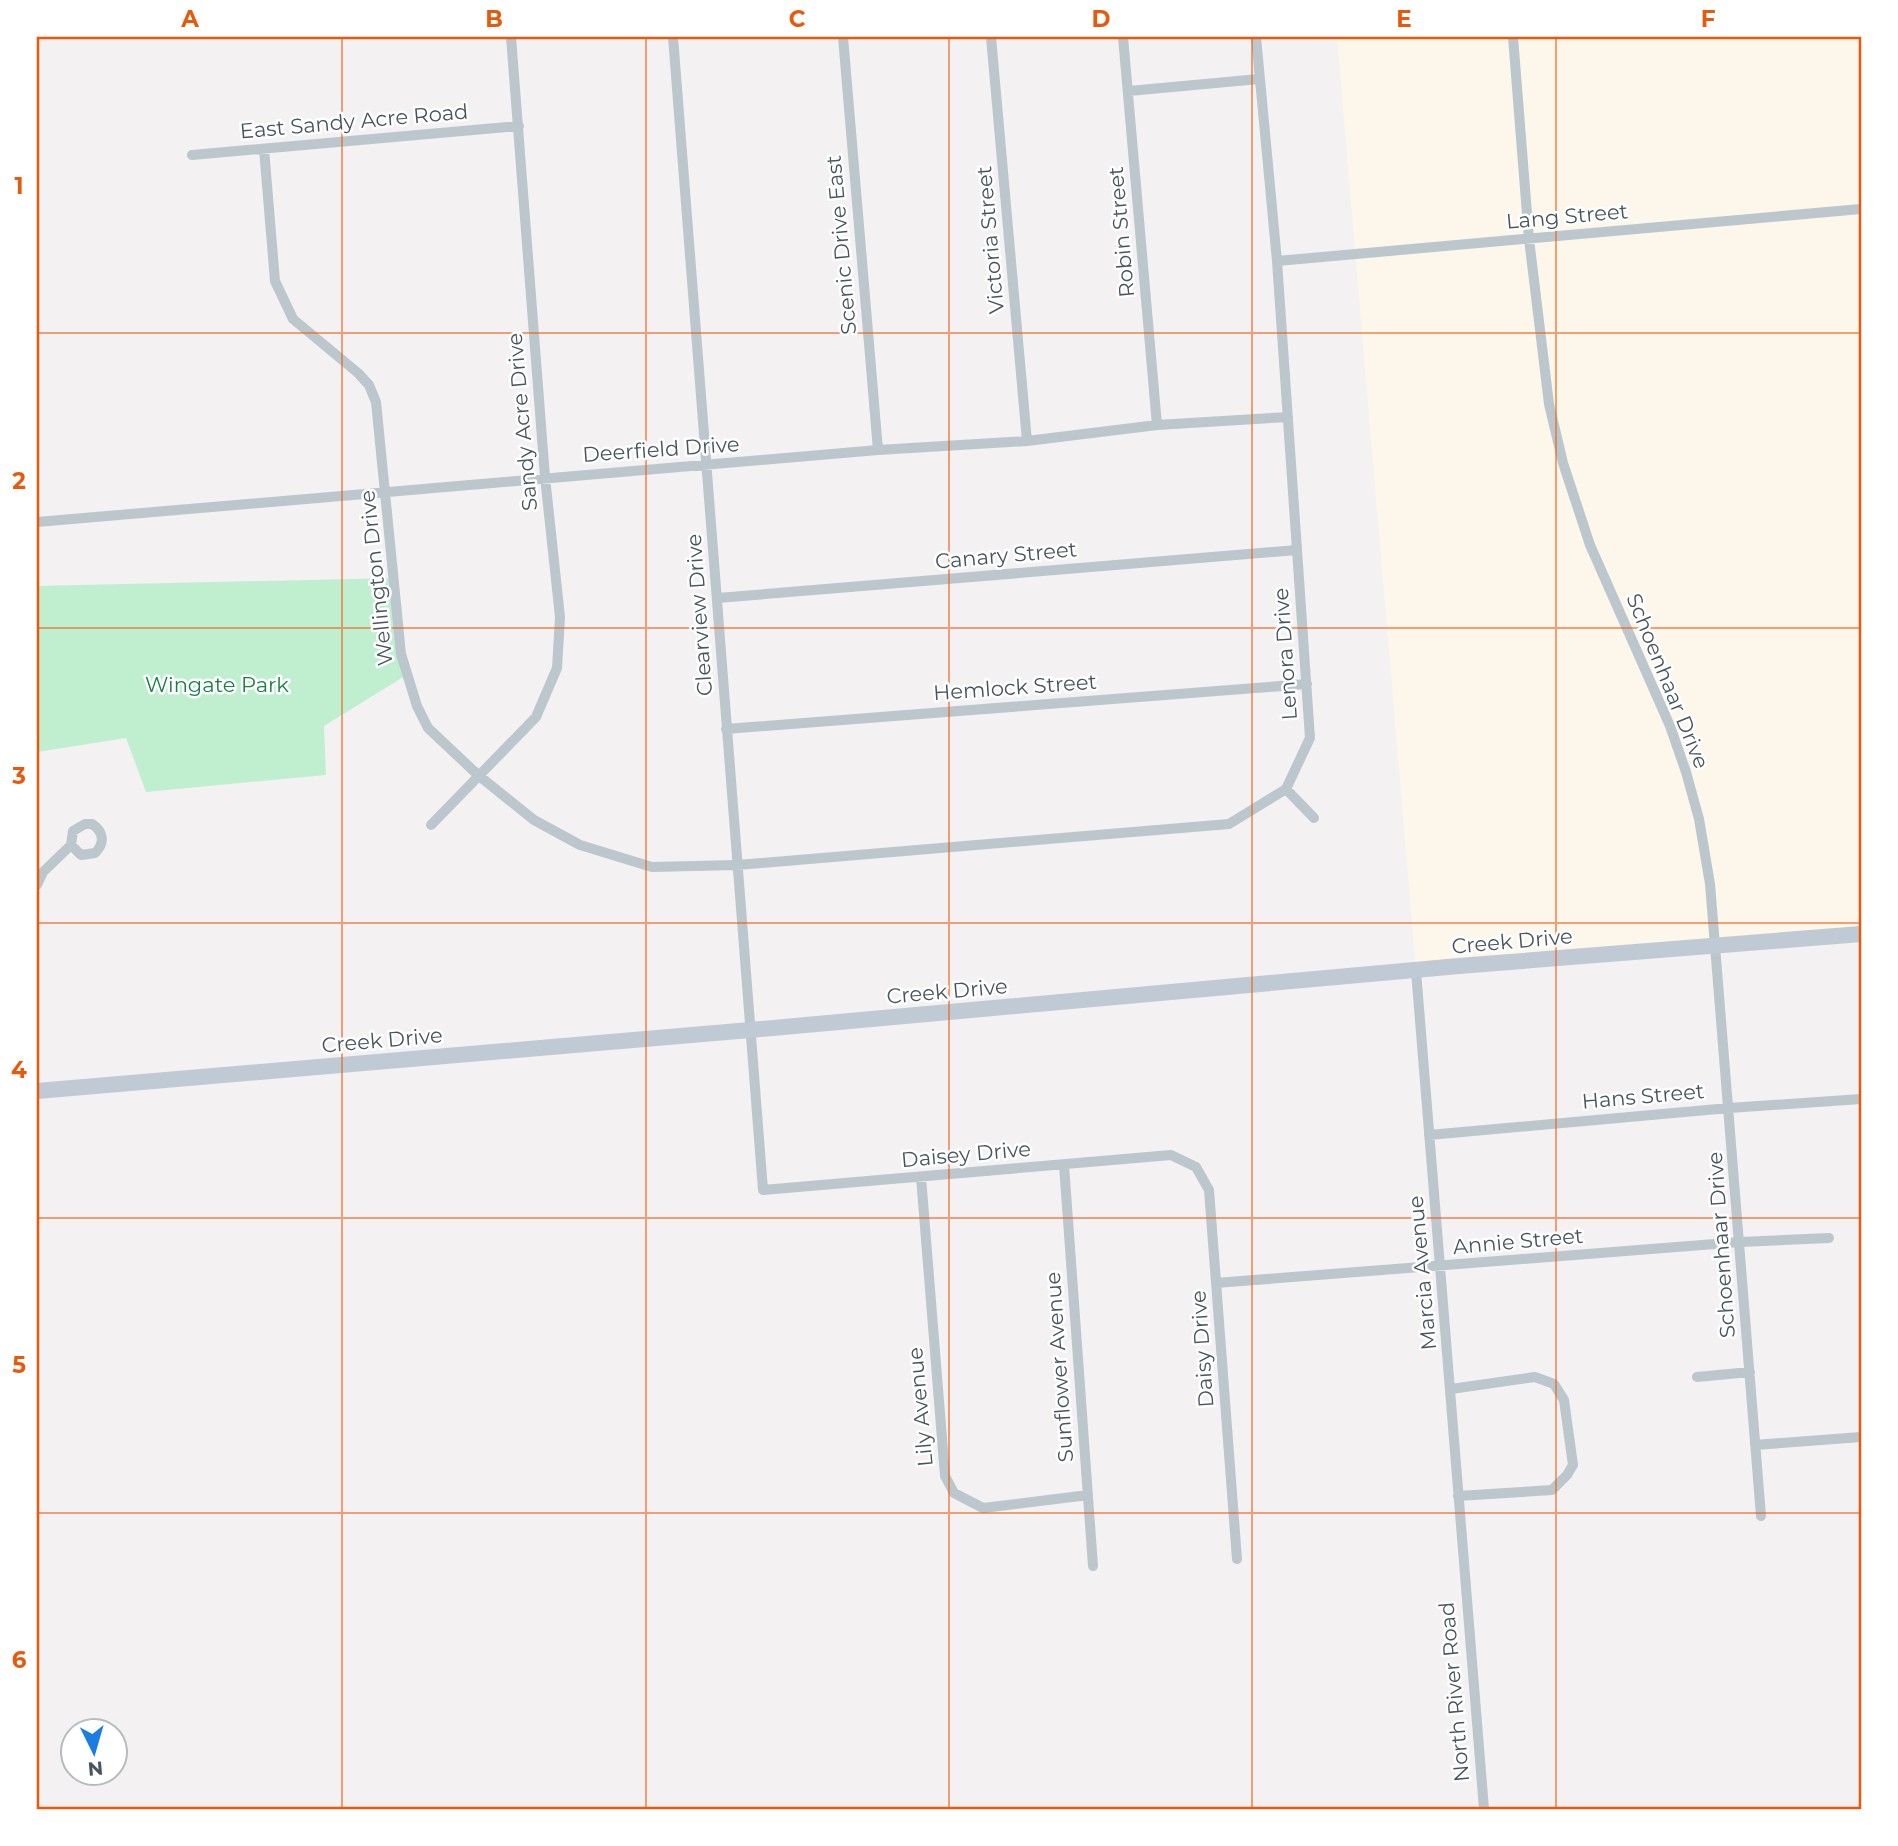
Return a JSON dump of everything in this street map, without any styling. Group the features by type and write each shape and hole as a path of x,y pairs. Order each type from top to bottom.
{"street":[{"name":"Sandy Acre Drive","path":"431,825 536,717 557,668 560,617 545,477 511,37"},
{"name":"Clearview Drive","path":"673,37 763,1190"},
{"name":"Scenic Drive East","path":"843,37 878,450"},
{"name":"Victoria Street","path":"991,37 1027,441"},
{"name":"Robin Street","path":"1124,37 1157,425"},
{"name":"Lenora Drive","path":"1256,37 1277,261 1310,738 1286,789"},
{"name":"Schoenhaar Drive","path":"1513,37 1545,383 1563,463 1590,545 1670,726 1699,819 1710,884 1761,1516"},
{"path":"1129,91 1259,79"},
{"name":"East Sandy Acre Road","path":"192,155 519,126"},
{"name":"Wellington Drive","path":"264,149 275,281 293,319 358,373 369,385 376,402 401,654 405,676 428,728 478,775 534,820 580,845 652,867 737,865"},
{"name":"Lang Street","path":"1277,261 1861,209"},
{"name":"Deerfield Drive","path":"37,522 545,477 878,450 1027,441 1157,425 1287,417"},
{"name":"Canary Street","path":"718,598 1297,550"},
{"name":"Hemlock Street","path":"726,729 1307,684"},
{"path":"737,865 1229,824 1286,789 1314,818"},
{"path":"37,884 43,872 71,845"},
{"name":"Creek Drive","path":"37,1091 1861,934"},
{"name":"Marcia Avenue","path":"1416,971 1464,1572"},
{"name":"Hans Street","path":"1429,1135 1861,1099"},
{"name":"Daisey Drive","path":"763,1190 1171,1155"},
{"name":"Daisy Drive","path":"1171,1155 1196,1167 1209,1189 1237,1559"},
{"name":"Sunflower Avenue","path":"1064,1165 1093,1566"},
{"name":"Lily Avenue","path":"920,1177 945,1476 954,1493 983,1508 1088,1495"},
{"name":"Annie Street","path":"1216,1283 1740,1242 1829,1238"},
{"path":"1697,1377 1750,1372"},
{"path":"1451,1389 1535,1377 1554,1384 1564,1400 1573,1465 1552,1490 1458,1496"},
{"path":"1755,1446 1861,1437"},
{"name":"North River Road","path":"1464,1572 1484,1809"}],"shaded area":[{"path":"1337,37 1861,37 1861,933 1416,971"}],"green space":[{"name":"Wingate Park","path":"394,578 405,676 324,726 326,775 146,792 126,738 37,752 37,586"}]}
